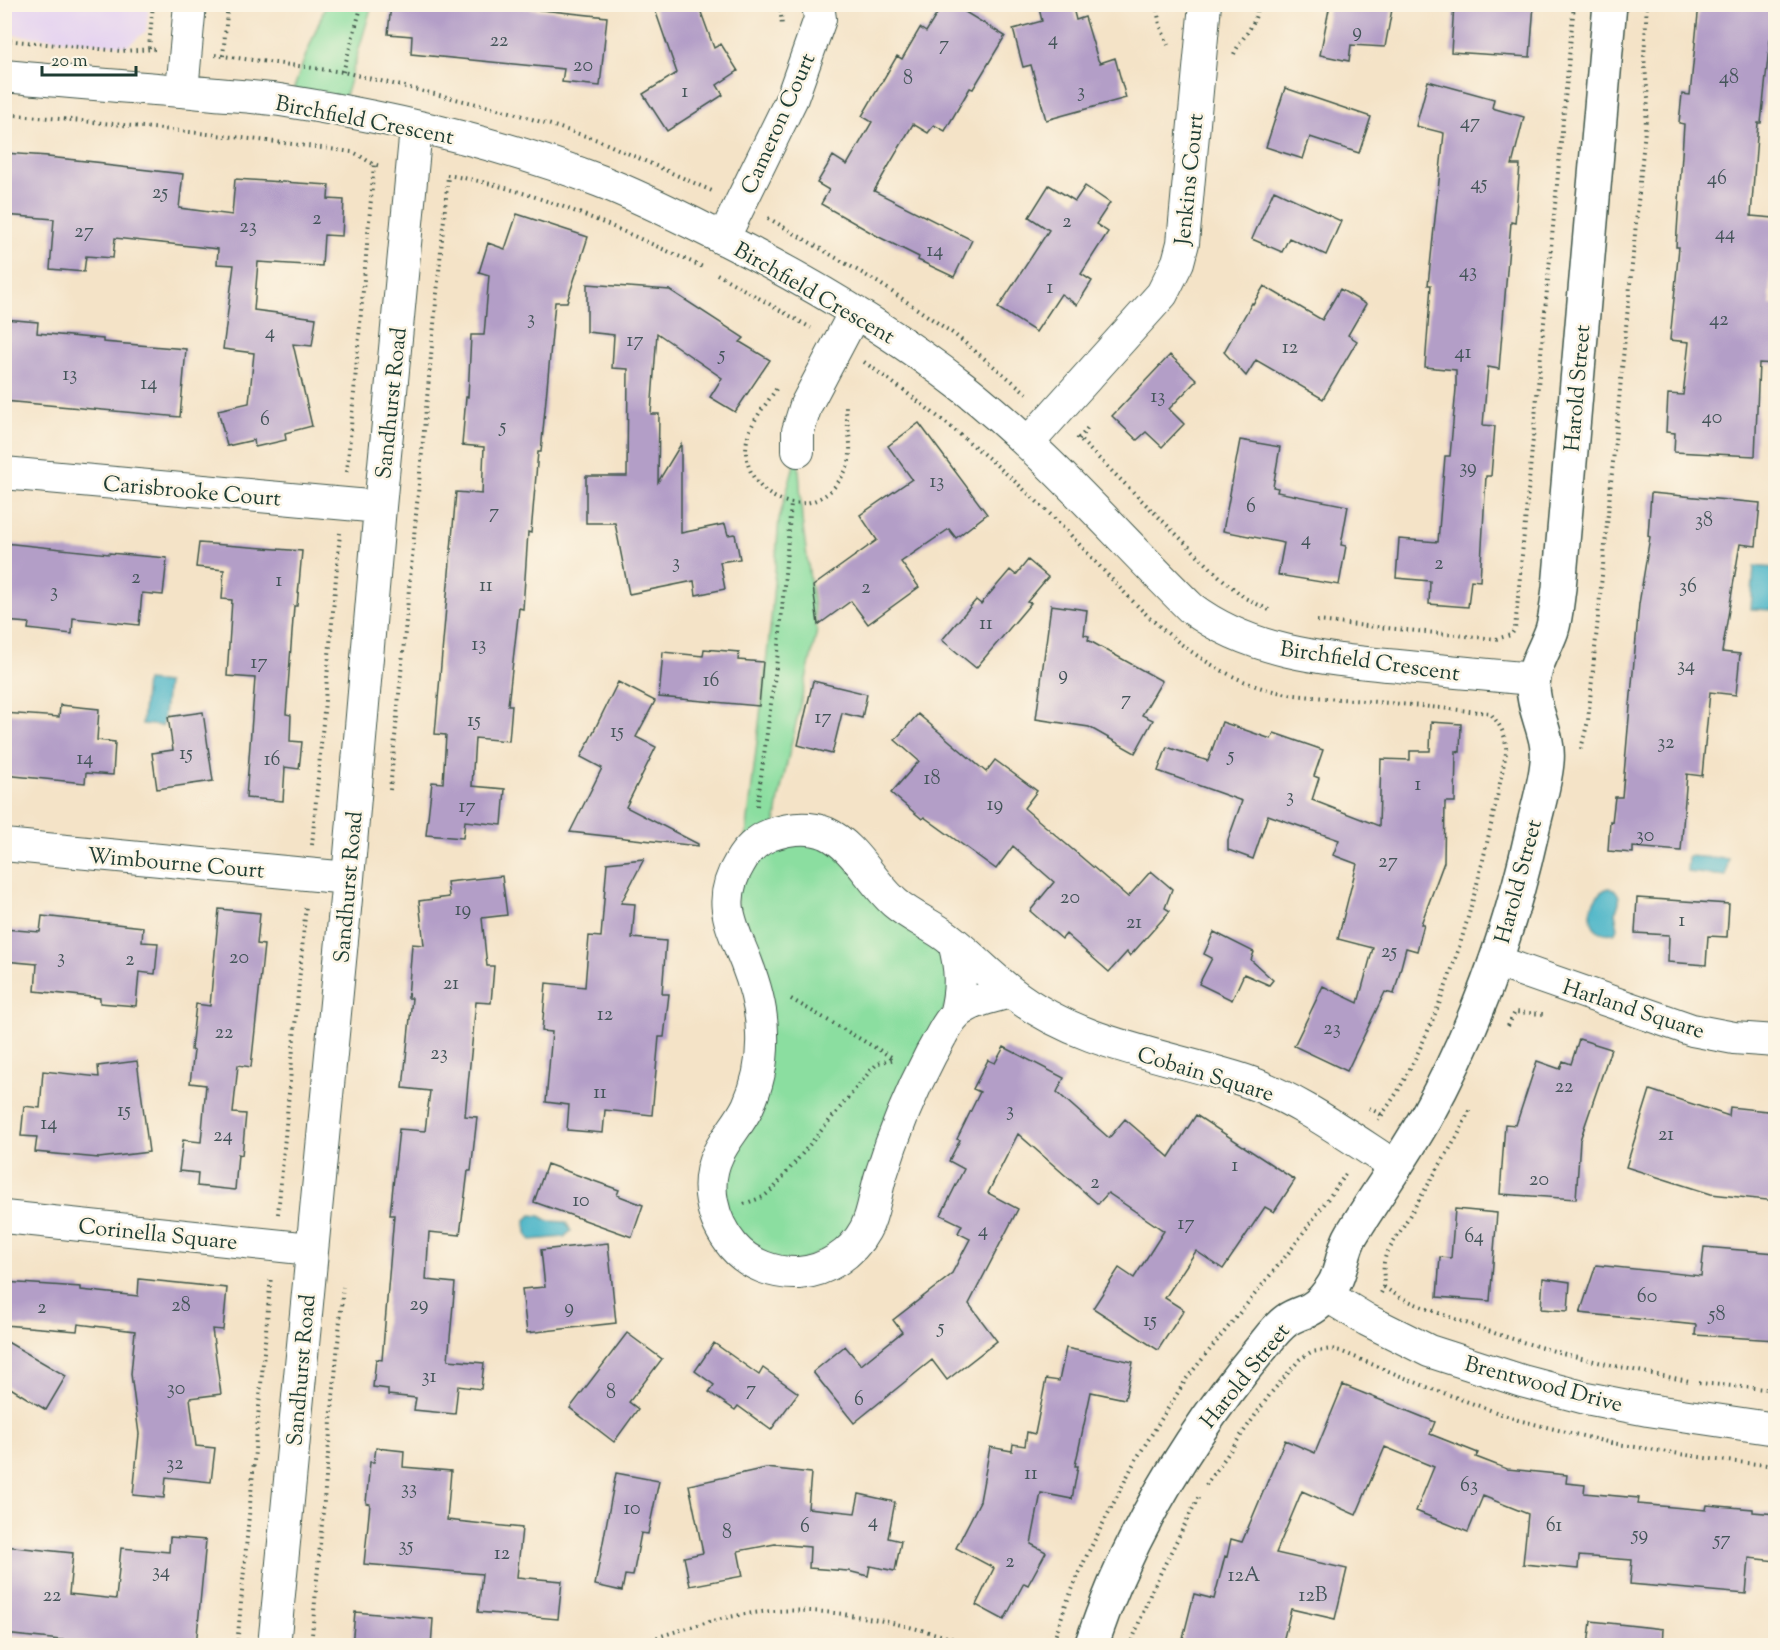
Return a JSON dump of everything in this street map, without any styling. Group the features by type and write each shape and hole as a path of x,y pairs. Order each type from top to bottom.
{"street":[{"path":"182,91 190,4"},
{"name":"Cameron Court","path":"723,239 792,98 820,19 818,4"},
{"name":"Jenkins Court","path":"1028,443 1162,294 1178,262 1183,243 1205,4"},
{"name":"Harold Street","path":"1091,1646 1108,1597 1126,1558 1197,1432 1276,1329 1292,1317 1311,1309 1326,1295 1338,1276 1342,1255 1350,1236 1396,1167 1445,1081 1470,1027 1512,914 1547,760 1543,729 1535,703 1535,666 1552,629 1559,588 1610,4"},
{"name":"Birchfield Crescent","path":"4,76 279,100 381,118 511,152 602,182 674,212 819,289 957,382 1028,443 1099,512 1191,608 1228,632 1257,644 1289,652 1374,664 1534,679"},
{"name":"Sandhurst Road","path":"274,1646 348,878 416,128"},
{"path":"798,451 798,432 806,405 855,312"},
{"name":"Carisbrooke Court","path":"4,473 380,507"},
{"name":"Cobain Square","path":"762,838 798,829 825,832 849,850 895,903 954,943 1010,992 1057,1021 1093,1038 1240,1079 1275,1092 1396,1167"},
{"path":"762,838 741,860 731,877 727,892 730,924 751,976 760,1011 762,1034 759,1073 747,1108 718,1153 713,1166 711,1196 713,1209 724,1234 741,1254 764,1268 793,1273 821,1268 844,1255 865,1231 896,1126 921,1073 955,1015 961,981 960,965 954,943"},
{"name":"Wimbourne Court","path":"4,845 348,878"},
{"name":"Harland Square","path":"1495,962 1692,1030 1734,1038 1776,1041"},
{"path":"955,1015 980,1000 1010,992"},
{"name":"Corinella Square","path":"4,1217 311,1249"},
{"name":"Brentwood Drive","path":"1326,1295 1366,1320 1429,1351 1522,1381 1586,1398 1648,1410 1776,1429"}],"path":[{"path":"4,40 122,51 149,48 153,4"},
{"path":"223,56 228,4"},
{"path":"343,72 362,4"},
{"path":"1156,4 1160,25 1170,48"},
{"path":"1312,621 1496,639 1511,635 1515,629 1574,4"},
{"path":"1579,756 1588,722 1645,134 1648,99 1644,57 1647,4"},
{"path":"4,114 211,133 352,152 374,165 346,478"},
{"path":"448,176 476,180 556,204 634,236 711,270 813,329"},
{"path":"1078,439 1220,577 1245,598 1279,613"},
{"path":"762,838 756,814 779,645 791,504"},
{"path":"312,849 340,534"},
{"path":"1382,1115 1399,1089 1436,1012 1468,915 1490,833 1506,753 1507,742 1499,724 1490,713"},
{"path":"277,1218 306,904"},
{"path":"751,976 904,1064"},
{"path":"713,1209 747,1204 764,1197 774,1188 871,1070 878,1063 895,1059"},
{"path":"1338,1166 1347,1172"},
{"path":"237,1646 271,1278"},
{"path":"1384,1287 1422,1306 1498,1336 1604,1365 1695,1383 1776,1390"},
{"path":"1130,1646 1151,1592 1202,1492 1265,1402 1305,1355 1332,1350 1348,1354"},
{"path":"628,1646 752,1613 781,1611 871,1618 907,1625 979,1646"}],"shaded area":[{"path":"4,5 149,5 146,31 127,46 5,34"}],"green space":[{"path":"326,5 372,5 341,110 289,102"},
{"path":"798,451 802,520 817,631 779,798 774,833 812,830 960,965 865,1231 778,1272 713,1209 759,1073 733,875 744,855 771,620 779,519"}],"water":[{"path":"1754,566 1775,568 1774,610 1751,609"},
{"path":"146,681 167,683 163,726 142,724"},
{"path":"1688,856 1728,859 1726,876 1687,872"},
{"path":"1609,888 1614,889 1619,897 1615,912 1618,928 1614,933 1603,933 1596,929 1592,922 1592,906 1596,898"},
{"path":"531,1215 540,1216 549,1221 566,1222 571,1231 564,1237 531,1240 528,1237 525,1221"}],"building":[{"path":"391,4 515,4 514,7 607,17 600,86 562,82 564,69 411,54 412,36 388,34"},
{"path":"653,4 698,4 714,48 721,44 738,71 717,85 723,95 667,131 643,94 677,73"},
{"path":"943,4 952,4 1005,36 973,89 970,88 945,131 934,125 928,133 913,124 874,191 972,240 954,277 918,260 919,257 821,204 829,190 817,183 833,156 847,165 872,122 862,116 897,56 902,59 920,28 926,32"},
{"path":"1038,4 1072,4 1076,20 1085,17 1100,63 1115,58 1126,98 1046,120 1031,65 1023,67 1013,29 1042,21"},
{"path":"1330,4 1393,4 1385,47 1351,45 1349,61 1320,55"},
{"path":"1454,4 1534,4 1530,57 1451,52"},
{"path":"1699,4 1776,4 1776,40 1770,39 1761,123 1758,123 1751,216 1774,218 1769,298 1771,298 1770,305 1776,305 1776,364 1759,363 1755,456 1674,452 1675,433 1666,432 1668,394 1683,395 1689,342 1670,340 1679,247 1676,247 1684,124 1679,123 1682,94 1690,95"},
{"path":"1428,81 1494,99 1492,108 1524,117 1512,165 1520,165 1515,223 1511,222 1499,369 1488,367 1483,425 1495,426 1491,476 1486,476 1480,581 1471,580 1468,607 1429,604 1430,581 1396,578 1399,539 1438,542 1445,456 1450,456 1456,389 1456,370 1425,367 1431,285 1428,285 1444,133 1416,126"},
{"path":"1285,88 1371,117 1359,153 1310,137 1303,159 1266,147"},
{"path":"4,153 48,156 183,174 179,208 232,215 235,179 329,185 328,199 344,200 342,236 324,235 322,266 258,262 254,310 316,318 312,346 293,344 312,426 285,433 286,440 255,447 254,440 227,446 218,410 249,403 254,353 223,349 234,265 217,264 218,249 115,238 113,258 86,256 84,272 50,269 54,219 4,215"},
{"path":"1049,185 1075,201 1085,186 1110,203 1096,224 1108,232 1081,274 1092,281 1077,305 1061,294 1036,332 998,308 1049,230 1029,217"},
{"path":"1274,190 1341,221 1326,255 1289,238 1282,252 1252,239"},
{"path":"517,214 588,237 567,302 555,302 541,452 538,452 531,533 528,532 523,609 519,608 508,705 512,705 509,741 475,738 472,786 505,789 502,825 465,821 463,838 426,835 432,782 443,783 446,735 435,734 456,492 482,494 484,447 462,445 466,397 468,397 471,335 484,335 489,275 479,272 488,243 505,249"},
{"path":"587,284 670,290 744,338 740,342 770,360 735,412 710,397 722,378 657,333 651,414 659,414 658,482 681,444 681,533 725,524 728,535 735,534 740,559 720,562 725,589 696,595 694,581 629,594 615,523 586,523 586,476 627,476 628,369 612,368 614,335 587,332"},
{"path":"1264,286 1322,320 1340,289 1366,304 1348,335 1357,341 1323,399 1256,360 1246,376 1224,352"},
{"path":"4,319 38,322 37,333 103,339 103,342 186,349 180,417 4,401"},
{"path":"1170,355 1197,380 1169,409 1184,424 1162,447 1146,432 1137,440 1112,416"},
{"path":"919,423 987,514 956,538 949,529 901,562 919,587 868,624 851,601 818,625 813,586 877,540 860,515 912,479 888,446"},
{"path":"1240,440 1280,447 1273,487 1278,488 1277,492 1348,506 1341,545 1346,546 1339,585 1278,575 1284,543 1223,531"},
{"path":"1651,493 1760,503 1756,546 1740,544 1722,652 1740,654 1736,695 1710,692 1702,776 1687,774 1681,851 1633,847 1633,853 1608,851 1610,821 1612,822 1615,797 1622,797 1639,604 1650,537 1648,536"},
{"path":"4,543 167,558 163,595 142,593 139,625 73,618 72,634 28,629 29,623 4,621"},
{"path":"199,543 302,551 297,606 294,606 286,714 291,715 290,741 302,742 299,769 285,767 283,801 246,798 255,678 227,676 232,600 222,599 224,570 196,567"},
{"path":"1028,560 1048,577 1027,602 1031,603 976,668 942,640 976,600 981,604 1010,570 1016,575"},
{"path":"1051,605 1087,610 1084,635 1089,636 1088,640 1162,681 1142,715 1153,720 1135,753 1089,727 1036,719"},
{"path":"704,649 739,652 738,660 763,662 759,706 659,697 663,652 703,656"},
{"path":"813,681 867,694 862,718 842,713 832,754 798,745"},
{"path":"618,682 655,701 636,737 656,747 626,807 698,846 570,832 602,768 581,757"},
{"path":"60,705 99,709 97,740 115,742 113,775 86,773 85,783 4,775 4,713 59,717"},
{"path":"203,712 213,781 157,789 152,753 173,750 168,717"},
{"path":"918,714 986,772 995,760 1037,791 1024,808 1128,897 1151,871 1172,889 1165,908 1170,911 1130,956 1127,952 1109,972 1066,934 1062,939 1030,911 1054,882 1013,846 996,869 924,817 922,819 891,793 919,761 895,740"},
{"path":"1222,722 1271,739 1274,733 1323,750 1314,776 1319,778 1312,800 1379,826 1381,759 1410,760 1410,751 1430,751 1431,722 1461,724 1460,752 1456,751 1455,802 1445,802 1444,862 1421,924 1424,924 1417,951 1406,948 1394,994 1385,992 1347,1071 1294,1046 1323,986 1358,1003 1373,948 1338,939 1357,864 1333,855 1339,840 1268,815 1253,859 1228,850 1228,840 1242,801 1158,771 1167,747 1208,761"},
{"path":"644,859 621,903 635,904 632,938 666,941 662,994 669,994 664,1037 659,1037 652,1115 605,1110 603,1133 567,1130 569,1105 546,1102 552,1032 542,1031 546,983 585,987 589,936 601,937 607,863"},
{"path":"502,876 507,915 482,918 487,966 494,966 491,1003 476,1002 465,1116 477,1117 460,1235 429,1232 426,1280 455,1283 448,1360 484,1363 481,1389 458,1386 455,1414 414,1410 416,1398 388,1395 388,1389 373,1387 376,1359 382,1360 394,1215 390,1215 399,1129 425,1131 430,1091 403,1088 412,998 408,998 412,944 424,945 419,901 449,897 447,882"},
{"path":"1637,898 1729,904 1727,937 1708,936 1706,965 1668,962 1669,935 1635,933"},
{"path":"219,909 260,913 257,944 264,945 251,1067 238,1065 233,1113 246,1114 242,1155 238,1154 235,1190 197,1186 198,1173 179,1171 183,1140 201,1142 206,1085 190,1083 194,1051 191,1050 196,1004 210,1006"},
{"path":"42,916 143,927 142,942 158,943 155,974 139,972 136,1006 100,1003 100,998 35,991 37,964 4,961 4,929 40,932"},
{"path":"1214,932 1254,952 1251,960 1273,980 1269,985 1244,974 1232,1000 1199,984 1212,958 1204,954"},
{"path":"1579,1039 1611,1049 1580,1140 1576,1199 1500,1194 1505,1124 1516,1125 1537,1061 1560,1069 1563,1061 1571,1064"},
{"path":"1004,1047 1064,1078 1057,1092 1109,1138 1125,1119 1169,1157 1196,1115 1295,1180 1274,1212 1265,1207 1223,1269 1196,1251 1165,1298 1184,1310 1158,1350 1093,1308 1119,1268 1134,1278 1164,1231 1108,1193 1098,1204 1018,1134 988,1193 1018,1209 969,1304 997,1341 947,1380 932,1360 854,1423 813,1372 845,1346 861,1365 902,1332 893,1320 951,1275 970,1239 958,1233 962,1225 941,1215 964,1169 949,1161 980,1092 973,1089 988,1060 995,1063"},
{"path":"137,1061 149,1152 99,1158 35,1152 37,1137 21,1136 24,1106 40,1108 43,1071 99,1077 98,1066"},
{"path":"1650,1090 1729,1116 1730,1107 1776,1112 1776,1201 1711,1194 1626,1167"},
{"path":"547,1164 619,1190 617,1195 643,1205 632,1237 534,1202"},
{"path":"1455,1209 1497,1213 1490,1301 1437,1297 1440,1257 1451,1258"},
{"path":"608,1243 616,1323 527,1333 522,1289 545,1287 541,1250"},
{"path":"1704,1247 1776,1253 1776,1340 1695,1335 1696,1325 1580,1313 1596,1265 1701,1276"},
{"path":"1543,1278 1570,1282 1568,1311 1541,1309"},
{"path":"139,1279 227,1288 223,1330 212,1329 221,1394 190,1398 196,1446 215,1448 211,1482 166,1477 164,1498 133,1495 139,1434 131,1374 135,1331 78,1324 77,1331 4,1325 4,1282 81,1287 81,1290 138,1296"},
{"path":"627,1333 662,1359 629,1402 638,1409 614,1442 570,1408"},
{"path":"4,1340 66,1376 46,1410 4,1384"},
{"path":"714,1343 759,1375 763,1368 798,1393 771,1430 738,1406 735,1410 709,1392 714,1385 695,1371"},
{"path":"1066,1348 1133,1362 1125,1399 1091,1392 1075,1466 1078,1466 1072,1499 1041,1493 1031,1544 1046,1552 1028,1585 1024,1583 1004,1620 976,1605 994,1568 956,1548 980,1501 990,1447 1012,1451 1013,1444 1025,1446 1027,1432 1035,1434 1046,1379 1059,1381"},
{"path":"1343,1385 1435,1422 1430,1434 1478,1453 1476,1457 1507,1469 1567,1475 1566,1483 1585,1485 1584,1493 1639,1498 1638,1504 1706,1510 1707,1505 1753,1509 1753,1512 1776,1514 1776,1561 1749,1558 1746,1594 1630,1584 1632,1560 1579,1556 1578,1569 1523,1564 1528,1514 1483,1496 1468,1532 1416,1511 1434,1467 1385,1447 1356,1515 1302,1491 1276,1553 1347,1569 1335,1619 1291,1609 1282,1646 1181,1646 1194,1594 1214,1599 1231,1539 1242,1542 1285,1440 1315,1453"},
{"path":"376,1448 404,1451 403,1467 451,1471 447,1520 522,1528 517,1577 562,1581 558,1619 478,1612 482,1574 364,1564 370,1504 366,1503 370,1462 374,1462"},
{"path":"766,1468 811,1473 808,1508 855,1513 859,1494 895,1502 888,1538 901,1541 895,1571 870,1566 868,1576 848,1571 809,1568 810,1547 775,1544 738,1551 743,1576 690,1586 684,1557 703,1553 689,1485"},
{"path":"616,1473 659,1481 648,1534 641,1533 633,1576 625,1575 622,1591 595,1585"},
{"path":"170,1537 206,1540 196,1646 118,1646 4,1634 4,1546 73,1553 69,1594 116,1599 121,1548 169,1552"},
{"path":"355,1612 433,1619 431,1646 352,1646"},
{"path":"1591,1621 1663,1629 1662,1646 1588,1646"}]}
